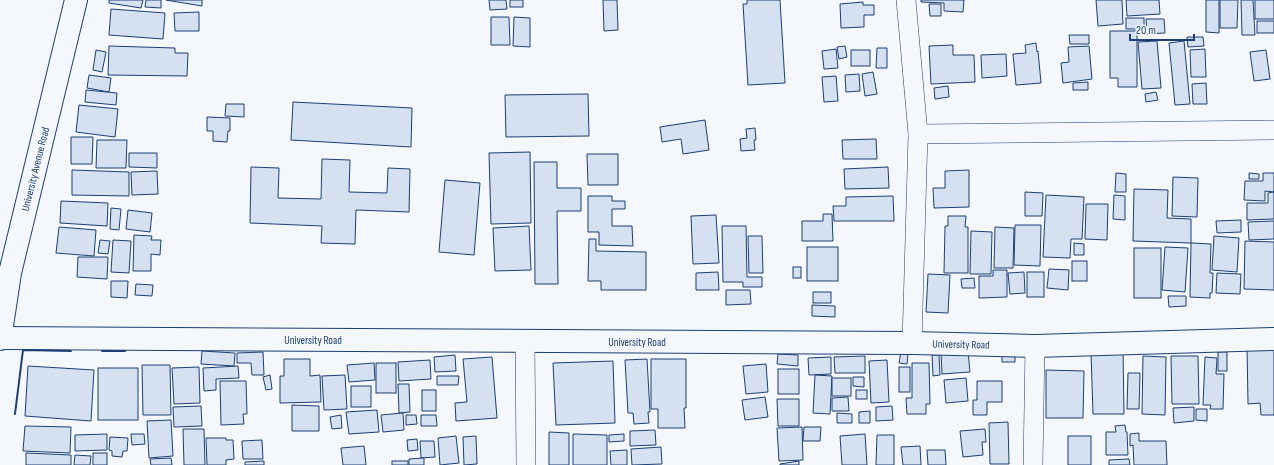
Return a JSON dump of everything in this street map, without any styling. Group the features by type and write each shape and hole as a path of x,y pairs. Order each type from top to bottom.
{"street":[{"name":"University Avenue Road","path":"0,338 10,273 76,0"},
{"path":"906,0 918,134 912,343"},
{"path":"918,134 1274,130"},
{"name":"University Road","path":"0,338 912,343 1035,346 1274,339"},
{"path":"526,341 526,465"},
{"path":"1033,465 1035,346"}],"building":[{"path":"109,0 143,0 141,8 109,3"},
{"path":"146,0 161,0 161,8 145,7"},
{"path":"166,0 202,0 202,6"},
{"path":"489,0 506,0 507,9 490,10"},
{"path":"510,0 523,0 523,7 510,7"},
{"path":"603,0 617,0 618,30 604,31"},
{"path":"747,0 780,0 785,83 748,85 743,4 747,4"},
{"path":"921,0 964,0 963,12 944,11 944,3 921,2"},
{"path":"1096,0 1122,0 1123,24 1098,26"},
{"path":"1126,0 1159,0 1160,14 1127,16"},
{"path":"1206,0 1219,0 1219,33 1206,32"},
{"path":"1220,0 1238,0 1237,28 1220,28"},
{"path":"1241,0 1253,0 1255,35 1242,35"},
{"path":"1255,0 1274,0 1274,19 1255,19"},
{"path":"863,2 863,5 874,5 874,15 864,15 864,27 841,28 840,4"},
{"path":"929,4 941,4 941,16 930,16"},
{"path":"111,9 165,13 163,39 109,35"},
{"path":"199,12 199,31 175,31 174,13"},
{"path":"491,17 509,17 510,45 491,45"},
{"path":"514,17 530,18 530,47 513,46"},
{"path":"1126,18 1144,18 1144,29 1126,29"},
{"path":"1146,19 1164,19 1165,33 1147,34"},
{"path":"1257,21 1274,21 1274,33 1257,33"},
{"path":"1110,31 1137,31 1137,87 1118,87 1118,78 1110,78"},
{"path":"1069,35 1089,35 1089,44 1070,44"},
{"path":"1187,37 1203,37 1204,46 1188,47"},
{"path":"1157,41 1161,88 1142,89 1138,42"},
{"path":"1184,41 1190,104 1175,105 1169,43"},
{"path":"1036,43 1041,83 1016,85 1013,54 1026,53 1025,45"},
{"path":"953,45 953,55 974,55 975,82 931,84 929,46"},
{"path":"109,46 175,48 175,53 188,53 187,76 108,75"},
{"path":"845,46 847,57 839,59 837,47"},
{"path":"1089,46 1092,79 1063,83 1061,63 1069,62 1068,47"},
{"path":"877,48 887,48 887,68 876,68"},
{"path":"836,49 838,68 824,69 822,51"},
{"path":"1205,49 1206,77 1191,77 1190,50"},
{"path":"96,50 106,52 102,72 93,70"},
{"path":"851,50 870,50 870,66 851,66"},
{"path":"1266,50 1270,79 1254,81 1250,52"},
{"path":"1006,54 1007,76 982,78 981,55"},
{"path":"873,72 877,94 865,96 862,74"},
{"path":"859,74 860,91 846,92 845,75"},
{"path":"89,75 111,78 109,92 87,88"},
{"path":"836,76 838,101 824,102 822,77"},
{"path":"1088,82 1088,90 1073,90 1073,83"},
{"path":"1206,83 1207,104 1193,104 1192,84"},
{"path":"948,86 949,97 935,99 934,88"},
{"path":"86,90 117,93 116,105 85,102"},
{"path":"1156,92 1158,100 1146,102 1145,94"},
{"path":"588,94 589,136 506,137 505,95"},
{"path":"293,102 412,108 411,147 291,140"},
{"path":"226,104 244,104 244,117 225,116"},
{"path":"79,105 118,109 115,137 76,132"},
{"path":"207,117 230,118 230,131 228,131 227,142 213,141 213,131 207,131"},
{"path":"705,120 709,150 683,154 681,139 662,142 660,127"},
{"path":"755,128 755,150 741,151 740,139 747,138 746,129"},
{"path":"71,137 93,137 92,164 71,164"},
{"path":"876,139 877,159 843,159 842,140"},
{"path":"97,140 127,140 126,168 96,168"},
{"path":"530,152 531,223 491,224 489,153"},
{"path":"129,153 157,153 157,168 129,167"},
{"path":"587,154 618,154 618,185 588,185"},
{"path":"322,159 350,160 349,192 387,193 388,168 410,169 409,212 356,210 355,244 321,243 322,226 250,223 251,167 279,168 278,198 321,199"},
{"path":"534,162 557,162 557,188 581,188 581,211 557,211 558,284 535,284"},
{"path":"888,167 889,188 845,189 844,169"},
{"path":"72,170 129,172 129,196 72,195"},
{"path":"969,170 969,207 934,208 933,188 945,188 945,171"},
{"path":"157,171 158,194 132,195 131,172"},
{"path":"1116,173 1126,174 1126,192 1115,192"},
{"path":"1249,173 1259,174 1259,179 1249,179"},
{"path":"1263,173 1274,173 1274,192 1265,191 1265,201 1244,200 1245,181 1263,181"},
{"path":"1173,177 1198,178 1197,217 1172,216"},
{"path":"445,180 480,183 474,255 439,252"},
{"path":"1134,189 1168,190 1167,218 1191,219 1191,243 1133,241"},
{"path":"1025,192 1043,193 1042,216 1025,216"},
{"path":"1274,192 1274,219 1247,220 1247,203 1268,203 1268,193"},
{"path":"1046,195 1084,197 1082,239 1071,239 1070,258 1043,257"},
{"path":"1114,195 1125,196 1125,220 1113,219"},
{"path":"588,196 612,196 612,201 625,201 625,209 612,209 612,226 632,226 633,246 599,245 599,232 588,232"},
{"path":"893,196 894,221 834,221 833,206 846,206 846,197"},
{"path":"61,201 108,203 107,226 60,223"},
{"path":"1086,204 1108,204 1107,240 1085,239"},
{"path":"111,208 121,209 119,230 110,229"},
{"path":"128,210 152,213 150,232 126,229"},
{"path":"823,214 832,214 833,241 802,241 802,221 823,221"},
{"path":"716,215 719,263 693,264 691,216"},
{"path":"948,216 966,216 965,227 968,227 968,273 944,273 945,226 948,226"},
{"path":"1241,220 1241,232 1217,233 1216,221"},
{"path":"1274,221 1274,239 1249,240 1248,222"},
{"path":"1015,225 1041,225 1040,266 1014,265"},
{"path":"529,226 531,270 495,271 493,228"},
{"path":"722,226 746,226 747,277 762,277 762,287 743,287 743,282 723,282"},
{"path":"59,227 96,230 94,256 56,253"},
{"path":"995,227 1014,228 1013,268 994,268"},
{"path":"971,231 992,232 991,274 970,274"},
{"path":"134,235 152,236 151,240 161,240 160,255 151,254 151,271 133,271"},
{"path":"748,236 762,236 763,273 749,273"},
{"path":"1214,236 1239,238 1237,272 1212,270"},
{"path":"589,239 596,239 596,251 646,252 646,290 601,290 601,281 588,281"},
{"path":"100,240 110,241 108,254 98,253"},
{"path":"113,240 131,241 129,273 111,272"},
{"path":"1245,241 1274,242 1274,290 1244,289"},
{"path":"1074,243 1084,244 1084,255 1074,255"},
{"path":"1191,243 1211,244 1210,273 1213,273 1212,293 1210,293 1210,298 1190,297"},
{"path":"807,247 838,247 838,281 807,281"},
{"path":"1165,247 1188,248 1185,292 1162,290"},
{"path":"1134,248 1161,248 1161,298 1134,298"},
{"path":"78,257 108,257 107,279 77,277"},
{"path":"1072,261 1087,261 1087,281 1072,281"},
{"path":"793,267 801,267 801,278 793,278"},
{"path":"1049,269 1069,270 1068,290 1047,288"},
{"path":"993,270 1007,270 1007,297 979,298 979,276 993,276"},
{"path":"718,272 719,290 696,290 696,273"},
{"path":"1024,272 1025,293 1010,294 1008,273"},
{"path":"1027,272 1044,272 1044,297 1027,297"},
{"path":"1217,273 1241,274 1240,294 1216,293"},
{"path":"928,274 950,275 948,313 926,312"},
{"path":"974,278 975,288 962,288 961,279"},
{"path":"111,281 128,281 127,298 111,297"},
{"path":"136,284 153,285 152,296 135,295"},
{"path":"726,290 750,290 751,304 726,305"},
{"path":"813,292 831,292 831,303 813,303"},
{"path":"1168,296 1186,296 1186,306 1169,307"},
{"path":"812,305 835,306 835,317 812,316"},
{"path":"1274,345 1274,415 1261,415 1260,403 1248,404 1247,346"},
{"path":"1123,350 1124,414 1093,414 1091,351"},
{"path":"202,351 235,353 234,366 201,364"},
{"path":"968,351 970,372 942,374 941,352"},
{"path":"263,352 264,375 252,375 251,363 237,363 237,353"},
{"path":"901,352 908,353 907,364 899,363"},
{"path":"1015,352 1015,362 1002,362 1002,353"},
{"path":"1218,352 1227,352 1227,371 1218,371"},
{"path":"778,354 798,355 798,366 777,364"},
{"path":"455,355 456,371 435,372 434,357"},
{"path":"932,355 939,355 940,375 933,376"},
{"path":"865,356 865,373 835,373 834,357"},
{"path":"1143,356 1166,357 1165,415 1142,414"},
{"path":"1171,356 1198,356 1199,404 1172,404"},
{"path":"492,357 497,418 456,421 455,403 467,402 463,359"},
{"path":"831,357 831,374 809,375 808,358"},
{"path":"1205,357 1217,358 1216,374 1224,374 1223,409 1210,409 1211,405 1203,405"},
{"path":"284,359 310,359 310,376 320,375 321,402 280,403 280,376 284,376"},
{"path":"647,359 650,412 648,412 649,423 634,424 633,413 628,413 625,360"},
{"path":"651,359 686,359 686,408 684,408 685,428 658,428 658,409 651,409"},
{"path":"430,360 431,379 399,381 398,362"},
{"path":"887,360 889,402 871,403 869,361"},
{"path":"613,361 615,423 556,425 553,363"},
{"path":"374,363 375,380 349,382 347,365"},
{"path":"376,363 396,363 396,393 376,393"},
{"path":"912,363 929,363 930,404 926,404 926,414 907,414 906,398 912,398"},
{"path":"766,364 768,392 746,394 743,366"},
{"path":"142,365 170,365 171,415 143,415"},
{"path":"28,366 94,370 91,421 25,416"},
{"path":"238,366 239,378 216,379 216,390 204,391 203,368"},
{"path":"199,367 200,403 174,404 172,368"},
{"path":"899,367 910,367 910,392 899,392"},
{"path":"98,368 138,368 138,420 98,420"},
{"path":"778,369 799,369 799,394 778,394"},
{"path":"1046,370 1084,371 1083,418 1046,418"},
{"path":"1128,373 1140,373 1139,409 1127,409"},
{"path":"270,375 272,389 266,390 263,377"},
{"path":"345,375 347,409 324,410 322,376"},
{"path":"815,375 832,376 830,414 813,413"},
{"path":"437,376 459,376 458,385 437,385"},
{"path":"853,377 864,377 864,387 853,386"},
{"path":"832,378 851,378 851,396 832,396"},
{"path":"966,378 968,401 946,403 944,380"},
{"path":"220,381 246,381 247,414 243,414 244,424 221,425"},
{"path":"977,381 1002,381 1002,402 987,402 987,415 973,415 973,400 977,400"},
{"path":"398,384 409,384 410,412 399,413"},
{"path":"351,386 371,386 371,407 351,407"},
{"path":"422,390 436,390 436,411 422,411"},
{"path":"856,390 867,390 867,399 856,399"},
{"path":"765,397 768,417 745,420 742,400"},
{"path":"848,397 849,411 832,411 832,398"},
{"path":"777,399 799,399 799,426 778,426"},
{"path":"292,405 319,406 319,431 292,431"},
{"path":"201,406 202,426 174,427 173,407"},
{"path":"892,406 893,420 876,421 876,407"},
{"path":"1194,407 1194,421 1174,423 1173,408"},
{"path":"1196,409 1207,409 1207,421 1196,420"},
{"path":"377,410 379,432 349,434 346,412"},
{"path":"870,411 870,423 859,423 859,412"},
{"path":"403,413 404,430 383,432 381,415"},
{"path":"837,413 852,414 852,423 837,423"},
{"path":"341,415 342,428 332,429 330,417"},
{"path":"406,415 416,415 417,424 406,425"},
{"path":"421,415 436,415 437,426 421,426"},
{"path":"171,420 173,456 149,458 147,421"},
{"path":"1008,422 1009,464 990,464 989,423"},
{"path":"1125,425 1127,432 1128,455 1106,455 1106,432 1116,432 1115,426"},
{"path":"25,426 71,427 70,453 23,451"},
{"path":"802,427 803,460 779,461 777,428"},
{"path":"804,427 821,427 820,441 803,441"},
{"path":"183,429 204,429 205,465 184,465"},
{"path":"985,429 986,442 982,442 983,455 963,457 960,431"},
{"path":"655,430 656,445 630,446 630,431"},
{"path":"549,432 569,433 569,465 549,465"},
{"path":"1139,433 1139,441 1166,441 1167,465 1134,465 1133,445 1130,446 1130,434"},
{"path":"107,434 107,450 75,451 75,435"},
{"path":"131,434 144,434 145,444 132,445"},
{"path":"573,434 607,435 607,465 573,465"},
{"path":"624,434 624,441 609,442 609,435"},
{"path":"865,434 867,465 842,465 840,436"},
{"path":"877,435 894,435 894,465 876,465"},
{"path":"456,436 459,463 440,465 438,438"},
{"path":"476,436 477,464 464,465 463,437"},
{"path":"1068,436 1091,436 1091,465 1068,465"},
{"path":"110,437 128,438 127,451 123,451 122,457 112,456 112,451 109,450"},
{"path":"206,438 226,438 226,440 233,440 234,459 226,460 226,465 207,465"},
{"path":"417,439 418,450 408,451 407,440"},
{"path":"262,440 263,459 243,459 242,441"},
{"path":"420,441 434,441 435,457 421,458"},
{"path":"364,446 366,465 343,465 341,448"},
{"path":"920,446 921,465 903,465 901,447"},
{"path":"661,447 662,464 632,465 631,449"},
{"path":"627,450 627,465 611,465 610,451"},
{"path":"927,450 945,450 946,465 928,465"},
{"path":"26,453 71,455 71,465 26,465"},
{"path":"93,453 107,453 107,465 93,465"},
{"path":"75,455 91,456 90,465 74,465"},
{"path":"171,458 172,465 151,465 150,459"},
{"path":"424,458 424,465 409,465 409,459"},
{"path":"1129,459 1130,465 1109,465 1109,460"},
{"path":"264,461 264,465 245,465 245,462"},
{"path":"392,461 408,461 408,465 392,465"},
{"path":"799,461 799,465 780,465 780,464"}],"wall":[{"path":"15,414 23,350 71,351"},
{"path":"102,351 125,351"}]}
